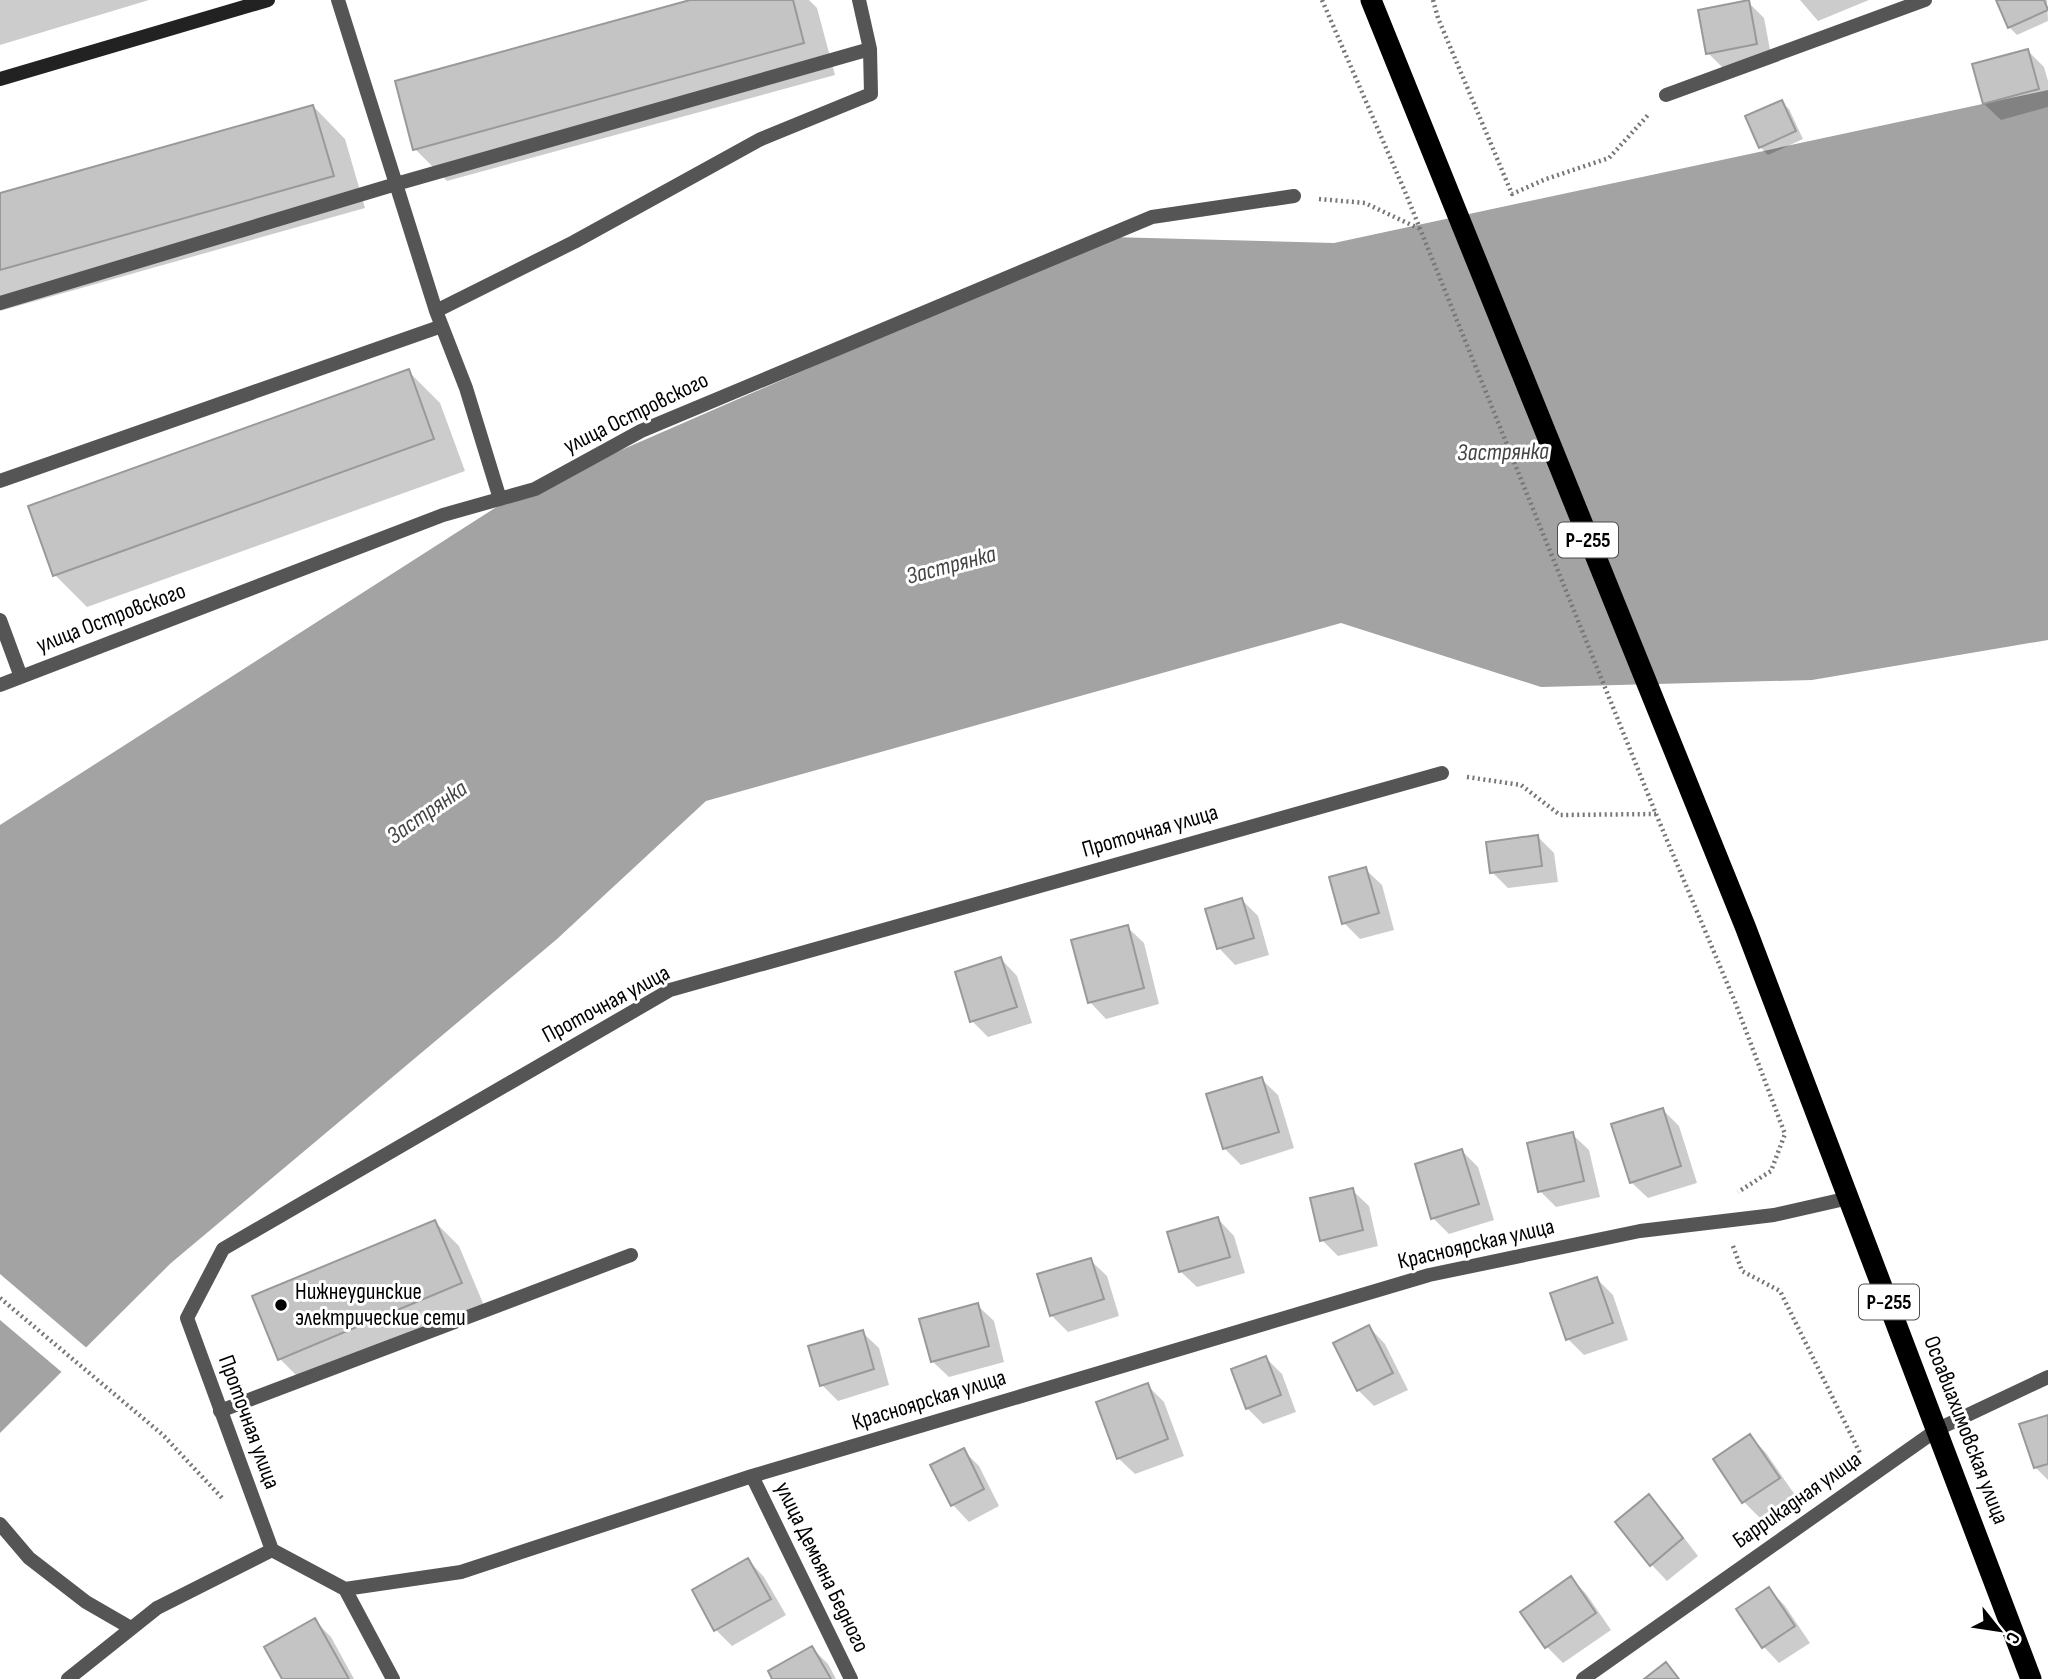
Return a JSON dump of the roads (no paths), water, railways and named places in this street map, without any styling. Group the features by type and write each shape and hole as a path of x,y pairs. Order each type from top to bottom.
{"highway":[{"name":"Осоавиахимовская улица","path":"1371,0 1745,926 2031,1679"}],"street":[{"path":"0,79 268,0"},
{"path":"338,0 436,311 467,388 500,499"},
{"path":"436,311 574,242 761,139 871,94 870,49 859,0"},
{"path":"1666,95 1925,0"},
{"path":"0,303 396,184 870,49"},
{"name":"улица Островского","path":"0,685 443,515 535,489 641,431 1152,217 1294,196"},
{"path":"1,477 442,326"},
{"path":"0,620 21,677"},
{"name":"Проточная улица","path":"272,1550 187,1318 222,1249 670,990 1442,773"},
{"name":"Красноярская улица","path":"345,1589 461,1572 752,1476 1429,1275 1640,1231 1774,1215 1849,1198"},
{"path":"220,1411 631,1255"},
{"name":"Баррикадная улица","path":"1583,1679 1938,1429 2048,1377"},
{"name":"улица Демьяна Бедного","path":"752,1476 851,1679"},
{"path":"0,1524 29,1558 86,1602 131,1628"},
{"path":"68,1679 157,1608 272,1550 345,1589 393,1679"}],"water":[{"name":"Застрянка","path":"2048,90 2048,640 1812,680 1541,687 1341,623 706,801 557,939 171,1263 0,1433 0,825 509,499 1110,237 1334,243"}],"place":[{"name":"Нижнеудинские электрические сети","path":"281,1305"}]}
